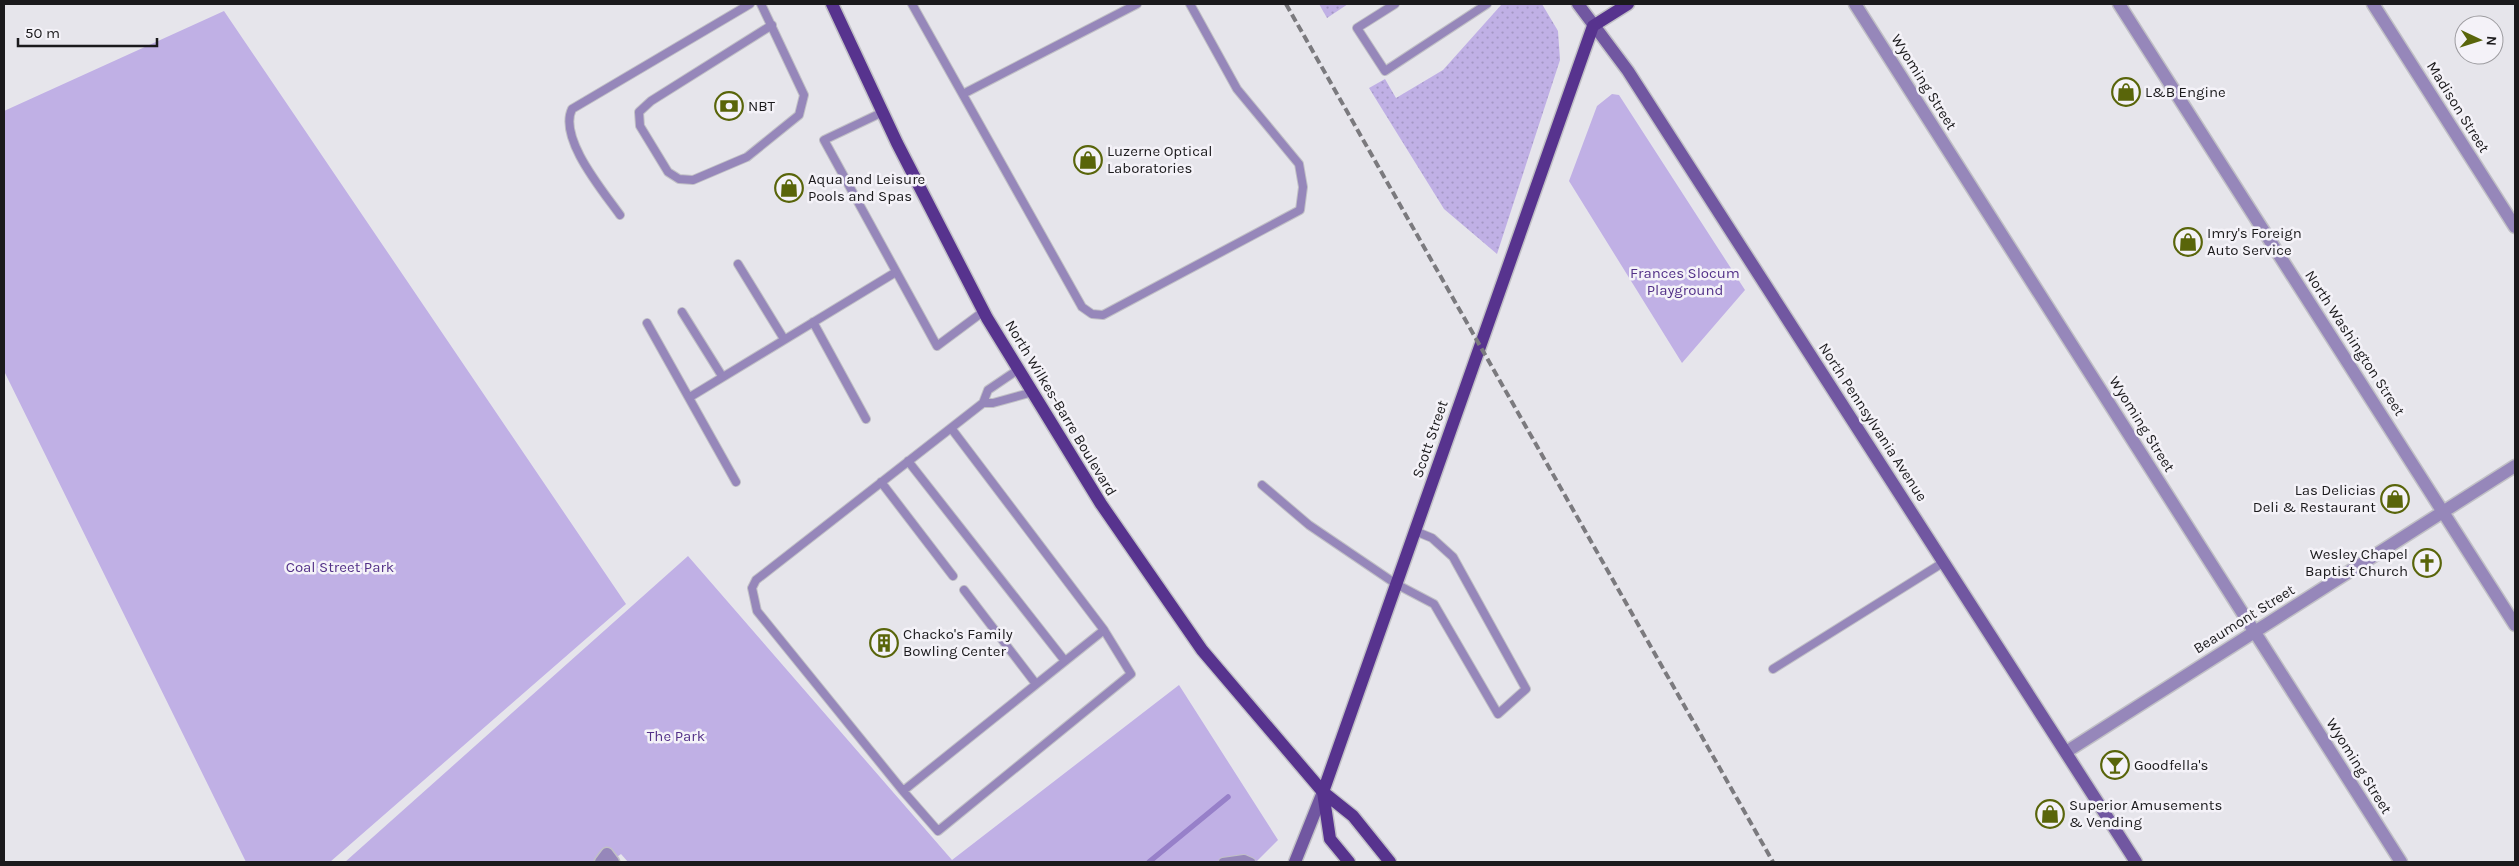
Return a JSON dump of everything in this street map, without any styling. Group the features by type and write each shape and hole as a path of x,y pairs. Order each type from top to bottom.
{"main road":[{"name":"North Wilkes-Barre Boulevard","path":"832,4 883,112 984,311 1101,504 1196,643 1323,792 1353,816 1390,862"},
{"path":"1593,26 1628,4"},
{"name":"Scott Street","path":"1323,792 1593,26"},
{"path":"1323,792 1330,839 1349,862"}],"street":[{"name":"North Pennsylvania Avenue","path":"1578,4 1628,71 2136,862"},
{"name":"Wyoming Street","path":"1855,4 2400,862"},
{"name":"North Washington Street","path":"2119,4 2515,625"},
{"name":"Madison Street","path":"2373,4 2515,227"},
{"name":"Beaumont Street","path":"2066,752 2515,466"},
{"name":"Scott Street","path":"1295,862 1323,792"}],"lane":[{"path":"620,215 578,151 569,131 569,117 572,110 750,4"},
{"path":"761,4 772,25 804,95 799,115 746,157 693,180 679,179 668,172 640,126 639,112 651,101 772,25"},
{"path":"912,4 1082,306 1092,314 1103,315 1300,210 1302,187 1299,164 1237,89 1190,4"},
{"path":"963,94 1137,4"},
{"path":"1395,4 1357,28 1385,71 1486,4"},
{"path":"883,112 824,140 937,346 984,311"},
{"path":"738,264 784,339"},
{"path":"690,397 896,272"},
{"path":"682,312 722,376"},
{"path":"813,322 866,419"},
{"path":"647,323 736,482"},
{"path":"951,428 1104,630 1131,674 938,831 757,611 753,596 756,580 983,403 988,390 1019,369"},
{"path":"983,403 993,403 1033,392"},
{"path":"908,461 1065,660"},
{"path":"881,482 953,576"},
{"path":"1262,485 1309,525 1396,584 1434,604 1498,714 1526,689 1453,557 1432,538 1415,532"},
{"path":"1773,669 1944,562"},
{"path":"964,590 1036,684"},
{"path":"904,791 1104,630"},
{"path":"1223,862 1244,859 1250,862"}],"green space":[{"path":"1319,4 1348,4 1327,18"},
{"path":"1502,4 1542,4 1558,31 1560,60 1497,254 1444,209 1369,88 1385,79 1396,98 1443,70"},
{"name":"Coal Street Park","path":"224,11 626,604 330,862 246,862 4,371 4,111"},
{"name":"Frances Slocum Playground","path":"1612,94 1619,95 1745,290 1682,363 1569,181 1597,106"},
{"name":"The Park","path":"688,556 952,860 1179,685 1278,840 1256,862 628,862 621,854 610,862 345,862"}],"waterway":[{"path":"1149,862 1228,797"}],"railway":[{"path":"1286,4 1773,862"}],"place":[{"name":"L&B Engine","path":"2126,92"},
{"name":"NBT","path":"729,106"},
{"name":"Luzerne Optical Laboratories","path":"1088,160"},
{"name":"Aqua and Leisure Pools and Spas","path":"789,188"},
{"name":"Imry's Foreign Auto Service","path":"2188,242"},
{"name":"Las Delicias Deli & Restaurant","path":"2395,499"},
{"name":"Wesley Chapel Baptist Church","path":"2427,563"},
{"name":"Chacko's Family Bowling Center","path":"884,643"},
{"name":"Goodfella's","path":"2115,765"},
{"name":"Superior Amusements & Vending","path":"2050,814"}]}
